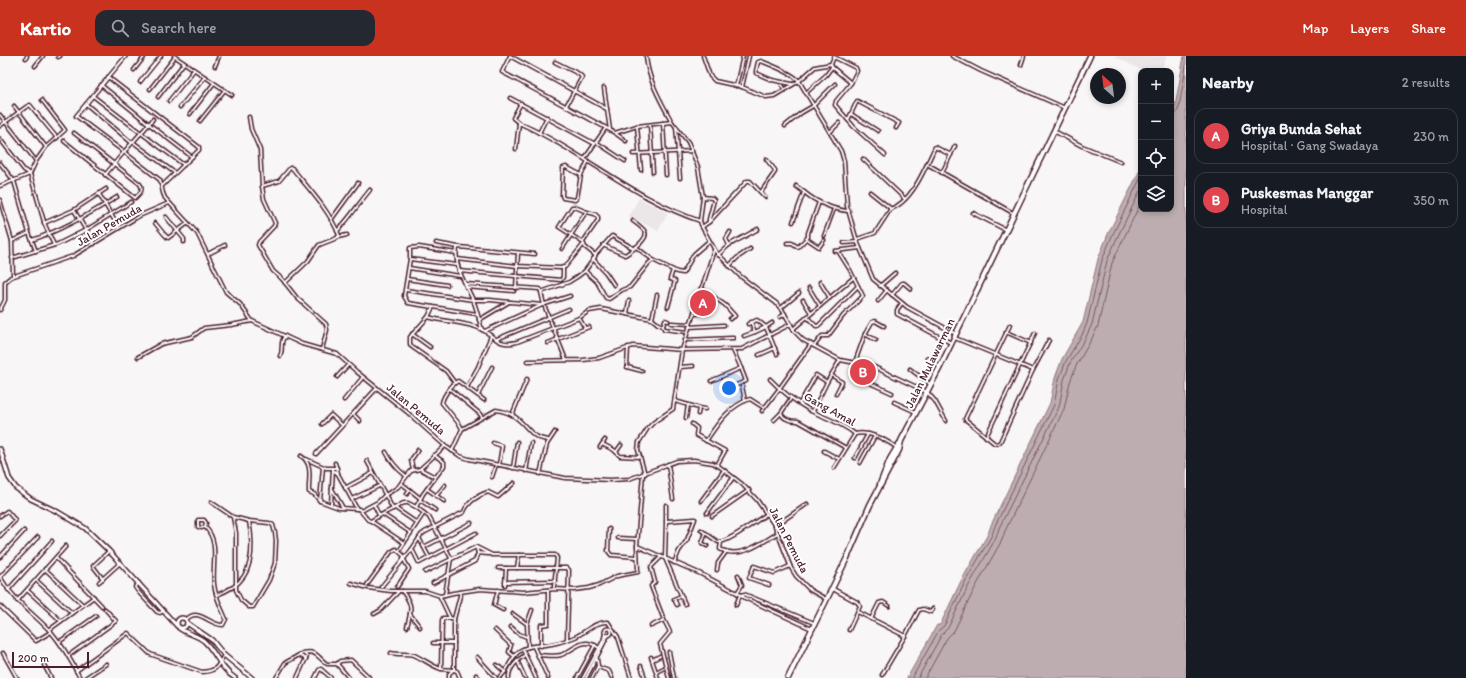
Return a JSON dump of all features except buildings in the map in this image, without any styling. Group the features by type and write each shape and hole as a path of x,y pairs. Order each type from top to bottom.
{"highway":[{"name":"Jalan Mulawarman","path":"891,460 952,343 1090,56"},
{"path":"788,678 876,496 896,447 902,441"}],"street":[{"path":"35,66 44,56"},
{"path":"126,56 76,116 160,180 163,193 169,204 197,233 226,292 240,304 252,321 231,326 204,328 192,337 161,344 138,356"},
{"path":"134,70 145,56"},
{"path":"140,82 161,56"},
{"path":"150,89 175,56 224,91 232,95"},
{"path":"215,66 219,56"},
{"path":"607,109 510,56 502,72 566,106 605,129 610,130 626,141"},
{"path":"646,56 658,98 672,122 688,142 698,167 703,197 700,221 718,255 740,276 768,296 781,308 799,337 840,360 854,362 882,370 927,392 935,401 946,421"},
{"path":"703,56 712,79 742,87 769,97 799,82 815,67 831,66 851,83"},
{"path":"736,86 743,56"},
{"path":"742,87 749,56"},
{"path":"806,93 826,75 835,56 856,68 857,71 851,83 835,105 848,120 885,154"},
{"path":"952,56 981,71 1065,108"},
{"path":"1021,64 1023,56"},
{"path":"793,84 772,80 756,73 758,62 761,60 796,77 830,132 842,155 849,211 857,241 873,279 902,304 955,336 1032,369"},
{"path":"555,62 581,75 581,79 566,106"},
{"path":"158,97 184,63"},
{"path":"169,101 194,70"},
{"path":"108,77 199,147 199,150 161,187"},
{"path":"180,107 205,77"},
{"path":"190,114 214,83"},
{"path":"785,126 801,113 813,106 835,84"},
{"path":"101,85 148,124 185,150 192,157"},
{"path":"782,85 785,90"},
{"path":"604,88 610,130"},
{"path":"200,121 224,91"},
{"path":"93,95 184,165"},
{"path":"510,98 595,143 625,161"},
{"path":"0,186 30,174 36,161 46,147 65,130 42,100"},
{"path":"848,120 857,101 899,123 896,128"},
{"path":"521,103 513,118 519,123 587,159 638,192 679,214 700,221"},
{"path":"86,104 133,142 175,173"},
{"path":"0,126 28,105 31,106 57,138"},
{"path":"14,106 46,147"},
{"path":"851,114 878,131"},
{"path":"0,115 36,161"},
{"path":"249,117 251,128 260,150 264,199 275,223 258,245 273,271 297,298 326,324 327,330 322,349"},
{"path":"539,133 548,118"},
{"path":"105,174 153,119"},
{"path":"615,133 636,126 672,122"},
{"path":"516,149 519,123"},
{"path":"663,123 666,175"},
{"path":"830,132 839,123"},
{"path":"650,125 653,172"},
{"path":"636,126 641,170"},
{"path":"676,126 680,178"},
{"path":"581,175 566,167 563,168 563,198 576,199 578,196 581,175 587,159 595,143 605,129"},
{"path":"1054,132 1082,146 1121,162"},
{"path":"64,141 135,198 142,189 140,184 74,133"},
{"path":"0,139 24,170 30,174 44,223 54,245"},
{"path":"942,173 955,146"},
{"path":"844,243 857,241 876,233 890,209 898,206 917,183 935,147 951,155"},
{"path":"633,154 692,151"},
{"path":"761,192 775,172 766,159"},
{"path":"863,159 905,199"},
{"path":"0,163 14,180 29,233 36,251"},
{"path":"927,164 1014,213"},
{"path":"262,186 279,181 290,167 316,198 331,220 338,231 339,235 337,238"},
{"path":"702,227 709,222 747,181 750,181 765,197"},
{"path":"331,220 358,183"},
{"path":"796,186 810,198 834,208 849,211"},
{"path":"44,223 74,210 106,189"},
{"path":"338,231 345,224 359,202 370,190"},
{"path":"793,222 804,192"},
{"path":"870,192 890,209"},
{"path":"99,194 119,228"},
{"path":"32,240 80,220 117,197"},
{"path":"703,197 712,198 714,200 709,222"},
{"path":"0,200 12,241 13,275 5,282 5,300 0,310"},
{"path":"12,258 54,245 86,230 131,202"},
{"path":"788,243 792,243 798,247 807,239 819,202"},
{"name":"Jalan Pemuda","path":"13,275 73,256 139,216 169,204"},
{"path":"459,271 562,280 563,268 583,243 598,218 595,214 572,207 559,227 583,243 594,255"},
{"path":"824,236 834,208"},
{"path":"74,210 94,244"},
{"path":"562,249 587,212"},
{"path":"973,213 1007,230"},
{"path":"166,217 178,231 184,242"},
{"path":"604,245 625,255 634,248 646,238 646,236 644,230 633,221"},
{"path":"156,223 168,238 188,222"},
{"path":"718,255 730,245 758,229"},
{"path":"730,232 726,239 730,245"},
{"path":"12,241 29,233"},
{"path":"285,283 308,261 319,244 347,235"},
{"path":"541,292 569,282 584,271 593,259 594,255 613,236 653,260 682,273 694,254 709,240"},
{"path":"807,239 819,247 824,240"},
{"path":"436,243 458,247 535,254"},
{"path":"208,254 225,245"},
{"path":"456,252 413,246 410,248 409,268 404,296 408,303 477,314"},
{"path":"458,247 456,252 460,276 473,300 484,331"},
{"path":"814,346 822,336 828,336 843,316 863,297 858,286 836,251 860,248"},
{"path":"476,254 477,249"},
{"path":"729,266 750,249"},
{"path":"351,583 368,588 398,591 425,591 440,596 480,589 523,592 589,588 617,576 638,572 637,539 644,474 638,446 642,437 654,422 663,414 672,410 675,402 682,350 714,250"},
{"path":"516,288 518,253"},
{"path":"410,258 457,265"},
{"path":"457,259 517,266 563,268"},
{"path":"593,259 614,285"},
{"path":"584,271 593,278 606,298 609,299 622,290 630,287 653,260"},
{"path":"409,268 460,276"},
{"path":"668,307 675,281 670,279 673,270"},
{"path":"880,286 895,274"},
{"path":"793,329 853,278"},
{"path":"407,279 447,285"},
{"path":"820,282 830,298"},
{"path":"892,295 902,283 911,289"},
{"path":"465,284 540,289 543,305 554,328 566,360"},
{"path":"807,317 816,326 818,326 858,286"},
{"path":"466,287 514,291"},
{"path":"702,288 728,308 735,316 730,319"},
{"path":"810,288 820,306"},
{"path":"405,290 473,300 543,305"},
{"path":"878,301 886,290"},
{"path":"781,308 799,293"},
{"path":"652,319 657,294"},
{"path":"484,331 543,305 570,296"},
{"path":"803,300 811,313"},
{"path":"627,314 629,301"},
{"path":"479,320 510,302"},
{"path":"902,304 897,310 896,314 952,343"},
{"path":"433,307 428,317 412,334 410,341 412,347 446,371 455,383"},
{"path":"496,339 568,309"},
{"path":"428,317 484,331 496,339 508,344 580,318 589,311 601,309 652,319 665,329 687,332"},
{"path":"694,314 705,313"},
{"path":"780,317 785,314"},
{"path":"580,318 585,328"},
{"path":"663,326 665,320 668,321"},
{"path":"755,332 750,323 758,320 766,327 777,354"},
{"name":"Jalan Pemuda","path":"252,321 302,344 337,354 348,365 407,412 445,446 468,459 565,478 603,480 629,479 677,461 694,460 717,465 749,490 767,514 778,533 790,566 796,576 803,584 826,599"},
{"path":"854,362 865,334 873,322 884,326"},
{"path":"671,323 689,326 724,325"},
{"path":"744,336 772,323"},
{"path":"527,361 599,358 634,346 682,350 742,349 770,336 790,324"},
{"path":"1010,324 965,419 994,443 997,444 1000,442 1032,369 1049,340"},
{"path":"548,343 589,327"},
{"path":"1006,332 1031,343"},
{"path":"986,437 1035,333"},
{"path":"412,334 430,347"},
{"path":"865,334 876,340"},
{"path":"280,356 282,352 281,342 285,336"},
{"path":"467,387 478,367 491,336"},
{"path":"686,340 733,338"},
{"path":"762,411 810,344"},
{"path":"628,347 627,366 642,371"},
{"path":"759,355 775,348"},
{"path":"729,388 746,381 733,350"},
{"path":"927,358 940,367"},
{"path":"813,411 840,360"},
{"path":"862,364 857,377 892,393"},
{"path":"337,378 348,365"},
{"path":"680,366 693,366"},
{"path":"478,395 492,367"},
{"path":"711,381 741,368"},
{"path":"910,369 931,385"},
{"path":"800,403 816,375 827,382"},
{"path":"831,375 842,382 836,394"},
{"path":"344,400 363,377"},
{"path":"512,415 527,379"},
{"name":"Gang Amal","path":"770,379 779,389 791,398 855,434 868,434 875,436 896,447"},
{"path":"462,429 460,424 442,403 450,389 458,381 484,400"},
{"path":"742,386 745,401"},
{"path":"316,454 377,388"},
{"path":"450,389 482,417"},
{"path":"774,420 781,413 791,398"},
{"path":"706,441 728,411 745,401 750,399 764,408"},
{"path":"675,402 705,409"},
{"path":"894,402 917,412"},
{"path":"686,418 688,405"},
{"path":"698,414 699,408"},
{"path":"452,451 462,429 496,410 512,415 520,421 531,434 538,438 548,440"},
{"path":"781,413 781,415 790,421 798,421 846,448"},
{"path":"353,414 360,421"},
{"path":"322,424 331,415 342,425"},
{"path":"692,424 697,428 696,435 725,451 717,465"},
{"path":"540,474 548,440 555,432"},
{"path":"834,468 855,434"},
{"path":"855,458 868,434"},
{"path":"860,463 875,436"},
{"path":"605,440 601,445 616,452 620,456 640,457"},
{"path":"513,468 517,442"},
{"path":"492,477 502,446 493,443"},
{"path":"526,471 531,443"},
{"path":"616,452 621,445"},
{"path":"420,469 445,446"},
{"path":"0,449 9,478 16,488 31,499 58,512 85,528 109,551 178,627 183,631 202,639 211,648 228,672 235,678"},
{"path":"413,470 411,460 418,450"},
{"path":"824,451 839,459"},
{"path":"386,452 399,471 406,476"},
{"path":"416,507 445,464 434,455"},
{"path":"301,456 311,462 333,470 339,476 357,509"},
{"path":"306,459 309,467"},
{"path":"367,461 394,509 417,523"},
{"path":"311,462 309,467 308,490 311,494 314,494 320,501 343,509 357,509 361,511 368,520 404,543"},
{"path":"335,463 338,468 339,476"},
{"path":"668,464 673,499"},
{"path":"320,501 323,467"},
{"path":"333,470 338,468"},
{"path":"361,511 374,505 392,491 413,470 420,469 435,477"},
{"path":"331,504 333,470"},
{"path":"702,502 724,470"},
{"path":"345,488 373,473"},
{"path":"332,481 339,476"},
{"path":"706,513 733,478"},
{"path":"401,483 435,510"},
{"path":"381,587 425,532 464,512 466,505 483,493 488,492 498,497 514,483"},
{"path":"436,496 445,485"},
{"path":"352,500 380,486"},
{"path":"332,488 343,509"},
{"path":"427,489 444,501"},
{"path":"407,494 410,490"},
{"path":"712,516 749,490"},
{"path":"314,494 320,494"},
{"path":"211,502 233,517 249,521 269,522 273,525 276,542 275,563 269,580 253,607 250,607 241,600 236,590 236,533 233,517"},
{"path":"370,521 379,515 406,503 416,507 429,517 446,549 450,560 445,595"},
{"path":"774,526 807,504"},
{"path":"374,505 379,515"},
{"path":"666,505 666,558 685,604"},
{"path":"0,516 7,511 15,521 0,536"},
{"path":"367,585 392,552 396,550 398,551 424,513"},
{"path":"384,514 411,533"},
{"path":"701,530 718,542 721,542 730,538 767,514"},
{"path":"666,521 695,519 687,540 679,551 674,563"},
{"path":"178,627 184,628 186,622 191,616 196,615 203,616 219,625 223,625 226,619 214,584 214,542 210,531 205,527 198,527 198,520 204,520 206,523 205,527"},
{"path":"217,595 236,585 247,571 252,550 249,521"},
{"path":"424,547 471,523"},
{"path":"609,528 608,550 611,555 637,557"},
{"path":"0,557 24,531"},
{"path":"412,549 419,563 476,533"},
{"path":"706,533 702,543 707,546"},
{"path":"721,542 720,549 726,552 743,552 778,533"},
{"path":"38,537 0,577 17,601 49,630 59,642 80,678"},
{"path":"419,538 430,557"},
{"path":"618,538 637,539"},
{"path":"8,590 52,541"},
{"path":"17,601 66,546"},
{"path":"433,583 475,561 478,553 476,546"},
{"path":"425,572 476,546 480,547 489,554"},
{"path":"637,546 666,558 745,598 812,629"},
{"path":"103,579 93,566 109,551"},
{"path":"397,587 409,569 404,557 398,551"},
{"path":"717,570 718,563 726,552"},
{"path":"478,553 519,555 554,554 557,556 554,588"},
{"path":"517,568 519,555"},
{"path":"661,556 651,567 655,582 651,586 670,632 660,644 669,678"},
{"path":"56,558 102,606"},
{"path":"99,582 120,563"},
{"path":"769,585 749,578 754,566 774,573 790,566"},
{"path":"498,568 568,569 567,639"},
{"path":"506,568 505,584 555,581"},
{"path":"45,569 83,605"},
{"path":"736,605 742,585 738,575"},
{"path":"35,580 72,613"},
{"path":"139,583 135,587 135,590 148,601 157,612 160,613 163,611"},
{"path":"832,588 859,604 858,612 849,630"},
{"path":"27,590 61,621"},
{"path":"498,590 494,605 503,610"},
{"path":"541,646 541,625 548,624 548,590"},
{"path":"374,614 381,610 398,591"},
{"path":"402,591 410,603 410,614 407,627"},
{"path":"460,678 454,670 454,619 461,592"},
{"path":"739,594 744,594 763,601 814,624"},
{"path":"440,596 450,618"},
{"path":"677,605 674,599 682,596"},
{"path":"49,630 94,597"},
{"path":"871,619 879,603 883,602 889,606"},
{"path":"0,606 36,641 51,632"},
{"path":"68,656 116,621 105,609"},
{"path":"882,675 919,610 923,609 932,612 933,609"},
{"path":"528,647 527,624 532,610"},
{"path":"858,612 905,636"},
{"path":"410,614 420,627"},
{"path":"513,614 527,624"},
{"path":"59,642 96,616"},
{"path":"178,627 177,622 179,619 183,618 186,622 212,640 224,655 250,678"},
{"path":"441,669 442,620 444,618 454,619"},
{"path":"651,626 664,620"},
{"path":"476,657 497,678 505,672 514,656 521,650 528,647 557,643 575,637 602,621 608,622 612,631"},
{"path":"583,678 599,648 605,634 604,631 610,625"},
{"path":"510,627 519,634 527,637"},
{"path":"608,628 618,636 631,678"},
{"path":"495,630 511,645 509,652 514,656"},
{"path":"586,678 608,635 612,631"},
{"path":"76,678 77,672 128,633 150,654 202,672 217,668 224,655"},
{"path":"538,655 559,655 584,643 590,642 599,648"},
{"path":"432,643 454,643"},
{"path":"577,678 595,645"},
{"path":"534,647 548,678"},
{"path":"523,650 536,678"},
{"path":"276,678 285,663 303,653 311,652 317,654 327,664 337,664 340,661 351,660 369,677"},
{"path":"669,652 674,678"},
{"path":"3,653 18,678"},
{"path":"297,678 307,656 303,653"},
{"path":"391,654 414,655 441,669 454,670"},
{"path":"299,655 306,659"},
{"path":"509,678 509,674 517,660 525,655"},
{"path":"658,678 651,658 660,656"},
{"path":"592,678 598,667 597,659"},
{"path":"517,660 525,678"},
{"path":"85,678 106,664"},
{"path":"337,664 351,678"},
{"path":"44,665 51,678"},
{"path":"497,665 505,672"},
{"path":"641,666 645,678"},
{"path":"598,667 609,671 612,678"},
{"path":"656,672 664,668"},
{"path":"315,678 321,669 331,678"},
{"path":"449,678 449,674 454,670"},
{"path":"476,675 479,678"}],"shaded area":[{"path":"1114,56 1167,56 1162,68 1138,68"},
{"path":"639,198 668,213 658,231 629,216"}],"water":[{"path":"1184,56 1186,56 1186,678 907,678 937,625 940,625 961,581 988,534 1050,403 1055,378 1062,359 1083,322 1098,259 1108,234 1138,174 1138,212 1174,212 1175,107"}],"place":[{"name":"Griya Bunda Sehat","path":"703,303"},
{"name":"Puskesmas Manggar","path":"863,372"}]}
